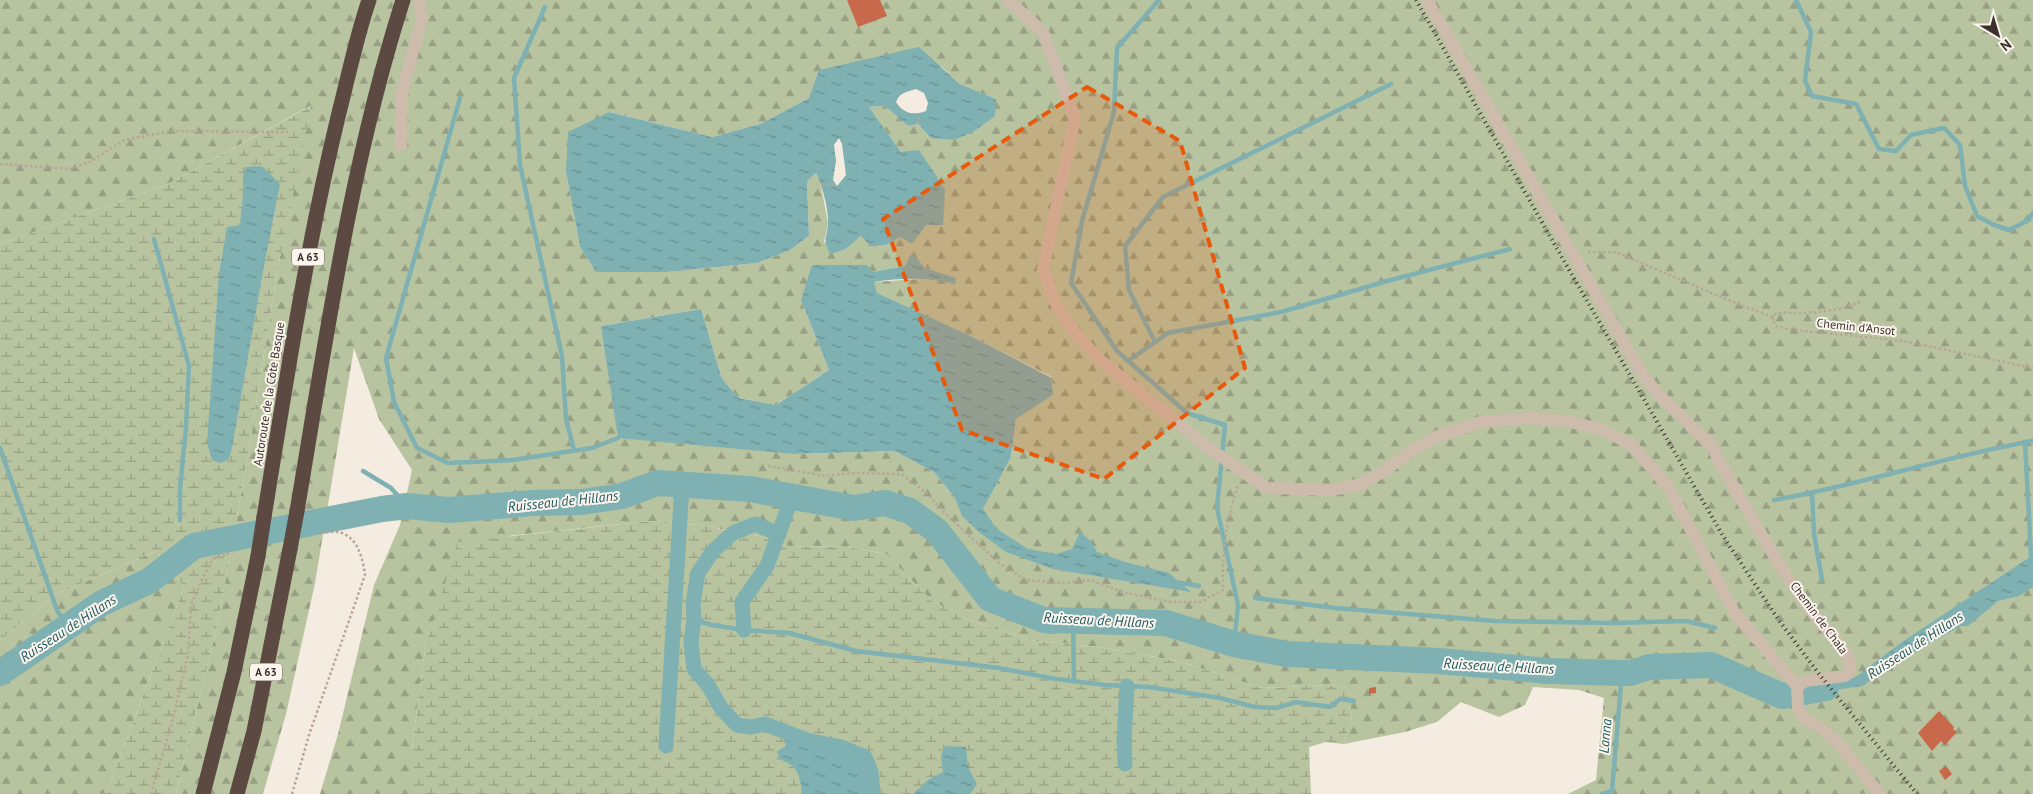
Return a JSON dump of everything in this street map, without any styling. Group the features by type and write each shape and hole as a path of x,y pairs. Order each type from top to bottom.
{"highway":[{"name":"Autoroute de la Côte Basque","path":"203,794 232,682 258,556 319,198 352,61 369,0"},
{"name":"A 63","path":"237,794 254,731 290,549 348,217 389,45 403,0"}],"street":[{"path":"401,144 402,92 422,18 419,0"},
{"path":"1008,0 1043,32 1074,118 1042,270 1058,308 1074,333 1101,361 1209,448 1246,472 1266,488 1332,490 1362,484 1413,450 1438,436 1481,422 1531,418 1566,421 1601,429 1632,445 1669,488 1734,612 1797,691 1798,707 1803,717 1822,729 1840,745 1880,794"},
{"path":"1427,0 1574,256"},
{"name":"Chemin de Chala","path":"1574,256 1642,374 1671,408 1713,447 1718,459 1782,569 1815,616 1846,653 1850,662 1849,673 1845,676 1806,681 1797,691"}],"path":[{"path":"918,124 919,114"},
{"path":"0,164 71,170 92,161 124,140 172,131 288,132"},
{"path":"821,185 834,184"},
{"path":"1574,256 1594,252 1618,253 1773,317"},
{"name":"Chemin d'Ansot","path":"1860,302 1836,310 1798,314 1779,312 1772,320 1776,326 1787,329 1903,341 2033,368"},
{"path":"768,466 825,476 851,473 901,474 925,492 999,563 1026,580 1062,583 1090,580 1122,592 1170,602 1201,602 1223,590 1222,556 1228,515 1246,472"},
{"path":"292,794 309,735 365,576 364,562 354,540 339,532 318,533"},
{"path":"151,794 171,726 188,654 191,605 203,576 213,559 233,552"}],"highlighted area":[{"path":"1087,87 1180,141 1245,368 1104,479 962,430 883,219"}],"green space":[{"path":"0,0 2033,0 2033,794 1568,794 1596,780 1604,698 1579,690 1533,687 1525,705 1499,717 1461,702 1437,722 1405,732 1344,744 1352,716 1347,687 1327,685 1262,688 1178,661 1098,647 1028,640 969,620 932,601 886,554 847,547 788,546 759,536 700,525 650,521 508,536 426,643 412,748 412,794 320,794 338,734 374,585 400,525 412,470 379,419 354,348 315,583 286,714 263,794 176,794 217,626 248,456 277,272 310,106 166,185 0,244","holes":["941,66 960,84 996,99 931,138 918,124 908,126 885,106 869,107 901,152 901,237 886,245 861,236 846,249 824,242 828,223 820,181 816,173 807,181 809,236 790,250 757,263 667,272 596,272 580,247 566,172 609,112 712,137 760,124 809,98","910,255 925,268 955,278 955,283 934,278 874,282 876,293 971,336 1052,377 1053,395 1016,418 1011,457 980,514 955,498 934,472 894,451 795,454 601,326 701,309 722,379 739,398 776,405 829,370 801,300 873,272 905,266"]},
{"path":"311,106 277,272 248,456 217,626 176,794 106,794 184,587 156,551 55,595 0,641 0,244 166,185"},
{"path":"650,521 700,525 759,536 788,546 847,547 886,554 932,601 969,620 1028,640 1098,647 1178,661 1262,688 1327,685 1348,687 1352,716 1344,744 1326,742 1309,747 1311,794 412,794 412,748 426,643 458,542"},
{"path":"156,551 184,587 106,794 0,794 0,641 55,595"}],"water":[{"path":"919,47 960,84 996,99 995,116 973,132 954,140 931,138 918,124 908,126 885,106 869,107 901,152 919,150 945,189 943,225 926,225 912,244 901,237 886,245 870,246 861,236 846,249 830,254 826,241 828,218 826,205 816,173 807,181 809,236 790,250 757,263 667,272 596,272 580,247 566,172 568,132 609,112 712,137 760,124 809,98 819,70","holes":["916,89 924,93 928,103 926,111 909,113 896,102 902,94","839,138 842,144 846,175 837,186 833,180 836,161 834,145"]},
{"path":"246,167 263,167 280,184 232,448 229,459 220,463 212,460 207,443 219,274 227,227 240,225 243,176"},
{"path":"910,255 914,255 925,268 956,278 955,284 915,279 874,282 877,293 971,336 1052,378 1053,395 1016,419 1011,457 983,509 997,529 1028,549 1056,554 1072,549 1080,532 1091,541 1097,552 1125,562 1169,573 1191,592 1053,569 1006,552 980,533 962,516 955,498 934,472 894,451 795,454 618,438 601,326 701,309 722,379 739,398 776,405 829,370 801,300 812,265 867,265 873,272 905,266"},
{"path":"2033,555 2033,587 2019,596 1998,601 1968,626 1961,626 1893,664 1863,686 1791,696 1790,691 1848,680 1857,676 1902,642"},
{"path":"781,731 865,757 871,772 873,794 802,794 797,772 790,765 779,759 777,751 786,746"},
{"path":"945,746 966,747 968,767 977,784 970,794 913,794 928,780 943,772 941,756"}],"pier":[{"path":"1830,681 1839,691 1827,693 1818,682"}],"building":[{"path":"847,0 880,0 887,16 858,27"},
{"path":"1376,687 1376,693 1369,694 1369,688"},
{"path":"1939,711 1957,732 1945,745 1941,741 1932,751 1918,733"},
{"path":"1946,766 1952,774 1945,780 1939,771"}],"waterway":[{"path":"1159,0 1117,48 1114,112 1082,221 1071,283 1117,351 1187,413 1225,425 1217,508 1238,605 1234,644"},
{"path":"1796,0 1811,32 1805,81 1812,96 1856,104 1879,149 1896,151 1911,135 1944,128 1960,145 1965,186 1977,216 2009,230 2027,221 2033,213"},
{"path":"545,7 514,78 520,165 562,356 566,419 574,450"},
{"path":"1155,342 1129,290 1125,246 1163,197 1391,84"},
{"path":"460,98 386,358 394,402 417,448 448,463 513,460 592,448 618,438"},
{"path":"154,239 189,366 186,428 180,488 180,520"},
{"path":"1128,361 1168,333 1281,312 1387,281 1510,249"},
{"path":"1774,500 1839,487 1968,454 2033,441"},
{"path":"2025,442 2031,556 2033,558"},
{"path":"0,448 57,610 67,626"},
{"path":"363,471 391,488 407,506"},
{"name":"Ruisseau de Hillans","path":"0,673 102,603 149,581 194,546 382,509 407,506 449,510 533,503 582,502 622,496 657,483 750,489 854,508 885,503 910,511 937,531 990,599 1044,620 1166,623 1234,644 1287,654 1439,661 1549,671 1622,673 1631,673 1649,667 1711,665 1782,696 1826,688"},
{"path":"666,746 682,485"},
{"path":"1812,493 1814,533 1822,580"},
{"path":"744,630 742,602 767,566 792,497"},
{"path":"779,534 755,524 733,533 713,551 698,573 693,603 694,620 691,642 694,669 708,685 721,708 737,725 751,727 765,724 807,740 841,747 865,757 871,772 873,794"},
{"path":"1175,582 1199,586"},
{"path":"1255,598 1335,608 1495,621 1614,623 1686,621 1715,628"},
{"path":"694,620 744,630 789,633 856,651 999,668 1056,679 1106,685 1149,687 1220,698 1255,707 1276,708 1296,702 1330,707 1340,699 1354,701"},
{"path":"1073,621 1074,681"},
{"name":"Ruisseau de Hillans","path":"0,665 3,670"},
{"name":"Lanna","path":"1602,794 1612,791 1622,673"},
{"path":"1125,764 1124,740 1127,686"}],"railway":[{"path":"1416,0 1723,536 1780,622 1819,674 1917,794"}]}
